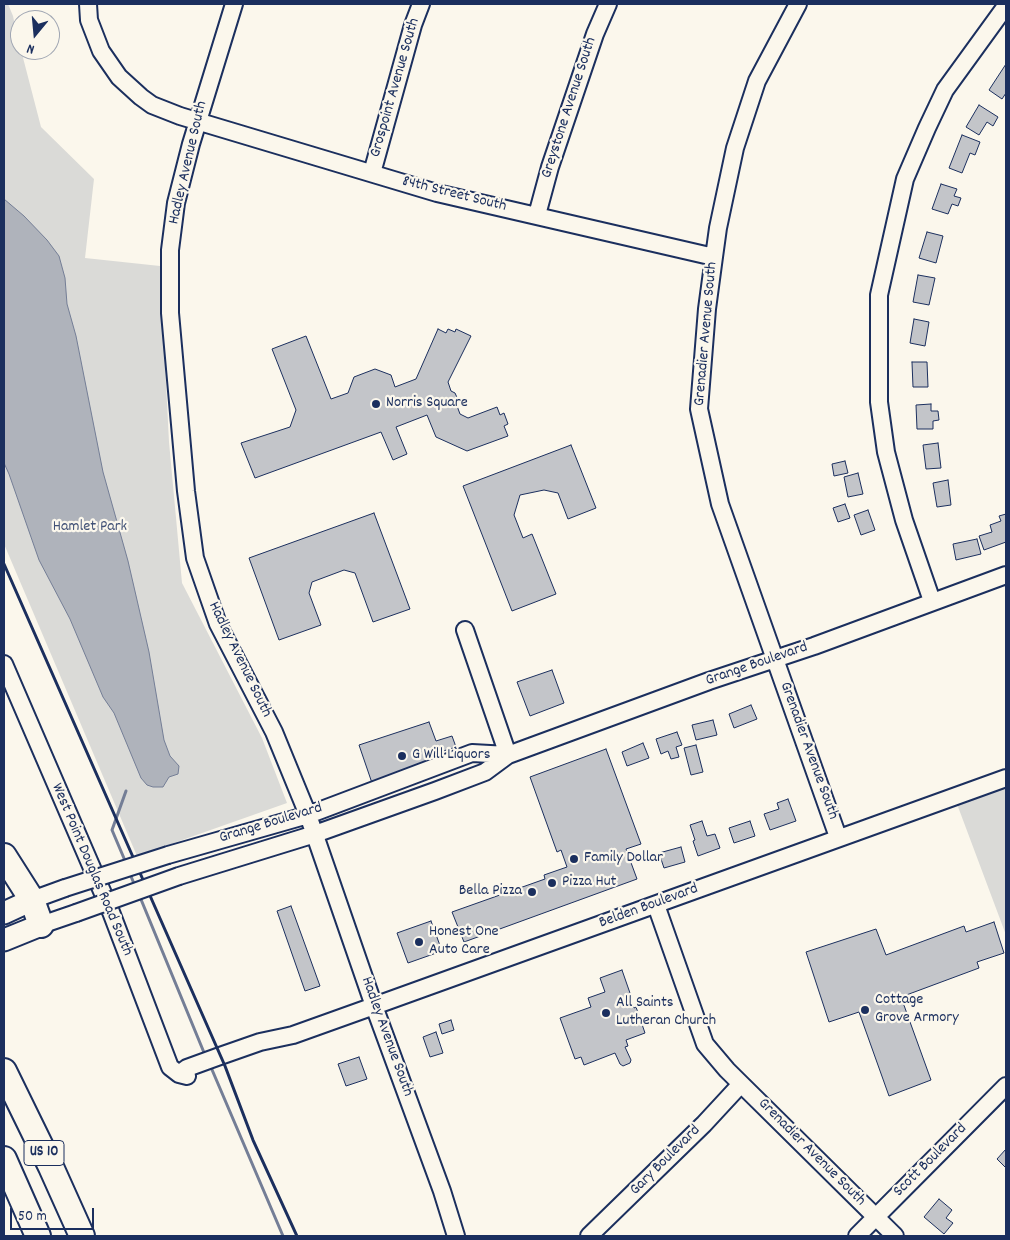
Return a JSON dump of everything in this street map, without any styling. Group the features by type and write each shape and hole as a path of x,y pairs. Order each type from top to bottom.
{"highway":[{"path":"4,856 32,900 41,924"},
{"name":"US 10","path":"4,1070 82,1236"},
{"name":"US 10","path":"4,1159 38,1236"}],"main road":[{"path":"4,913 32,900"},
{"path":"6,939 41,924"}],"street":[{"name":"84th Street South","path":"88,4 89,20 101,51 120,77 152,105 180,116 437,192 714,257"},
{"name":"Hadley Avenue South","path":"234,4 197,121 176,203 170,250 169,292 186,491 195,558 218,624 274,732 308,815 374,1006 442,1191 456,1236"},
{"name":"Grospoint Avenue South","path":"372,173 413,25 421,4"},
{"name":"Greystone Avenue South","path":"536,214 550,166 592,43 608,4"},
{"name":"Grenadier Avenue South","path":"798,4 757,82 735,148 718,228 707,309 699,409 720,504 838,837"},
{"path":"932,601 904,520 886,452 878,394 879,295 905,179 927,128 945,90 1006,6"},
{"name":"Grange Boulevard","path":"41,924 179,876 315,834 484,772 508,755 700,684 814,646 1006,575"},
{"path":"465,630 508,755"},
{"name":"West Point Douglas Road South","path":"4,664 111,912 170,1067 179,1074"},
{"name":"Grange Boulevard","path":"32,900 168,855 308,815 472,752 508,755"},
{"name":"Belden Boulevard","path":"179,1074 192,1078 264,1052 292,1035 1006,778"},
{"name":"Grenadier Avenue South","path":"656,905 706,1044 727,1070 895,1236"},
{"name":"Gary Boulevard","path":"590,1236 690,1138 741,1084"},
{"name":"Scott Boulevard","path":"857,1236 1004,1092"}],"green space":[{"name":"Hamlet Park","path":"4,4 8,4 10,10 10,60 24,60 41,127 94,179 85,258 160,266 169,442 182,583 262,738 287,803 137,856 4,544"},
{"path":"1006,778 1006,935 954,796"}],"shaded area":[{"path":"4,199 47,240 59,256 65,278 67,304 76,336 103,472 128,561 149,652 164,740 170,756 179,766 178,774 169,777 163,787 147,785 141,778 114,713 103,697 70,619 39,560 4,463"}],"building":[{"path":"1006,64 1006,93 1002,99 989,90"},
{"path":"979,105 998,117 993,126 987,122 979,135 966,127"},
{"path":"962,135 980,142 975,155 970,153 962,173 949,168"},
{"path":"941,184 957,189 954,196 961,198 958,206 952,204 948,214 932,209"},
{"path":"927,232 943,236 936,263 919,258"},
{"path":"918,275 935,278 929,305 913,302"},
{"path":"914,319 929,322 925,346 910,343"},
{"name":"Norris Square","path":"438,329 446,333 448,329 455,332 456,329 471,336 448,382 451,391 455,393 459,402 457,406 460,414 468,418 497,407 500,415 504,413 508,424 504,426 508,436 467,451 436,437 427,415 396,427 407,454 393,460 381,432 255,478 241,443 290,427 296,410 272,349 306,336 331,399 348,393 354,377 375,369 391,375 395,387 416,379"},
{"path":"912,362 927,362 928,387 913,387"},
{"path":"931,404 931,411 938,411 939,420 933,421 933,429 917,429 916,405"},
{"path":"938,443 941,468 926,469 923,445"},
{"path":"571,445 596,508 568,519 558,493 544,490 520,495 514,515 523,538 532,534 556,594 512,611 463,486"},
{"path":"845,461 848,473 834,476 832,464"},
{"path":"858,473 863,494 848,497 844,477"},
{"path":"948,480 951,505 937,507 933,483"},
{"path":"845,504 850,518 838,522 833,508"},
{"path":"868,510 875,530 861,535 854,515"},
{"path":"374,513 410,609 373,622 355,573 344,570 312,582 309,593 321,625 279,640 249,558"},
{"path":"1006,514 1006,542 984,550 979,536 992,532 990,525 1001,521 999,516"},
{"path":"977,539 981,554 956,560 953,544"},
{"path":"552,670 564,703 530,716 517,682"},
{"path":"751,705 757,719 734,728 729,714"},
{"path":"713,720 717,735 696,740 692,725"},
{"name":"G Will Liquors","path":"429,722 436,741 452,736 456,747 440,752 443,760 372,783 359,745"},
{"path":"677,732 682,745 676,747 679,757 671,759 668,751 661,754 656,739"},
{"path":"643,743 649,758 627,766 622,752"},
{"path":"696,745 703,772 691,775 684,748"},
{"path":"606,749 641,844 626,849 637,879 464,942 452,912 545,879 544,875 567,867 561,850 557,852 530,777"},
{"path":"788,799 796,821 770,830 764,814 779,809 777,803"},
{"path":"702,821 707,836 715,834 720,848 698,856 690,825"},
{"path":"750,821 755,836 734,843 729,828"},
{"path":"681,847 685,862 664,868 659,853"},
{"path":"291,906 320,986 305,991 277,911"},
{"name":"Honest One Auto Care","path":"431,921 442,951 408,963 397,933"},
{"name":"Cottage Grove Armory","path":"994,922 1004,953 977,962 979,968 901,997 931,1080 889,1096 859,1012 829,1022 806,952 876,929 886,955 964,926 966,932"},
{"name":"All Saints Lutheran Church","path":"622,970 631,996 629,996 634,1008 636,1007 645,1033 626,1040 628,1046 625,1047 631,1060 630,1063 623,1066 620,1064 615,1053 584,1065 581,1057 575,1059 560,1018 591,1007 588,998 605,992 600,978"},
{"path":"451,1020 454,1030 442,1034 439,1024"},
{"path":"436,1032 443,1053 430,1057 423,1037"},
{"path":"359,1057 367,1079 346,1086 338,1064"},
{"path":"1006,1149 1006,1168 997,1159"},
{"path":"939,1199 952,1210 946,1218 953,1223 944,1234 924,1217"}],"waterway":[{"path":"126,791 112,830 126,863"},
{"path":"130,874 135,886"},
{"path":"140,897 205,1055"},
{"path":"210,1065 283,1236"}],"railway":[{"path":"4,564 225,1066 253,1140 297,1236"}],"place":[{"name":"Norris Square","path":"376,404"},
{"name":"G Will Liquors","path":"402,756"},
{"name":"Family Dollar","path":"574,859"},
{"name":"Pizza Hut","path":"552,883"},
{"name":"Bella Pizza","path":"532,892"},
{"name":"Honest One Auto Care","path":"419,942"},
{"name":"Cottage Grove Armory","path":"865,1010"},
{"name":"All Saints Lutheran Church","path":"606,1013"}]}
